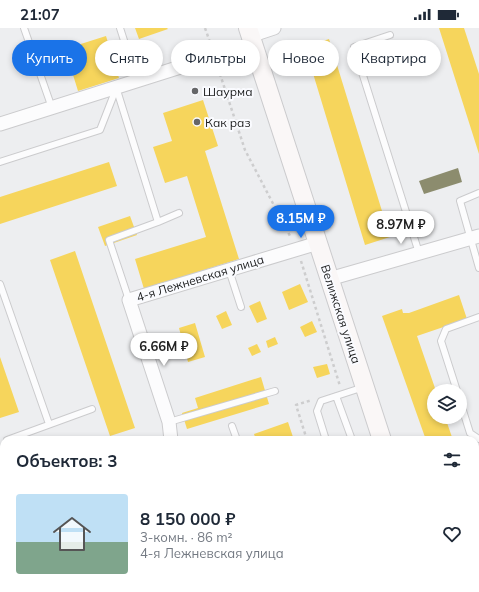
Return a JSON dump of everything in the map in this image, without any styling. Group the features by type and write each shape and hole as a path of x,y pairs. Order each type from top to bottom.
{"main road":[{"name":"Велижская улица","path":"250,36 381,436"}],"street":[{"path":"0,124 137,81 274,28"},
{"path":"329,278 475,237"},
{"name":"4-я Лежневская улица","path":"129,300 318,243"},
{"path":"129,300 169,422 171,436"}],"lane":[{"path":"24,28 52,108"},
{"path":"120,28 137,81"},
{"path":"390,35 354,47 419,253"},
{"path":"0,162 100,130 116,87"},
{"path":"116,87 158,222"},
{"path":"479,193 460,201 475,237 479,268"},
{"path":"129,300 109,240 179,213"},
{"path":"229,270 241,307"},
{"path":"0,284 49,424"},
{"path":"455,384 442,341 446,329 479,317"},
{"path":"325,436 317,411 321,401 365,387"},
{"path":"169,422 274,391"},
{"path":"336,396 351,436"},
{"path":"18,436 92,409"},
{"path":"467,423 470,433 474,436"},
{"path":"232,426 236,436"}],"building: Жильё":[{"path":"135,28 167,28 168,29 139,39"},
{"path":"439,28 464,28 479,74 479,154"},
{"path":"106,36 107,40 95,40 95,76 118,76 119,78 78,91 73,76 87,76 87,42"},
{"path":"339,71 390,237 365,245 314,76 339,76"},
{"path":"203,100 218,146 205,151 239,259 144,289 135,259 206,237 187,176 165,183 153,147 172,141 163,113"},
{"path":"109,162 117,186 0,224 0,197"},
{"path":"130,216 137,235 105,246 98,227"},
{"path":"75,251 135,428 110,436 50,260"},
{"path":"300,284 308,302 289,310 282,292"},
{"path":"459,295 467,319 417,336 434,384 427,384 427,424 447,424 452,436 425,436 382,316 402,309 403,313 409,313"},
{"path":"260,301 267,319 257,323 249,306"},
{"path":"226,311 232,325 222,329 216,316"},
{"path":"312,321 317,332 305,337 300,327"},
{"path":"195,323 205,357 188,362 179,328"},
{"path":"275,337 278,344 268,348 266,341"},
{"path":"257,344 261,352 252,356 248,348"},
{"path":"0,357 19,412 0,418"},
{"path":"327,364 330,374 317,378 313,367"},
{"path":"261,377 269,404 187,429 182,413 198,408 195,398"},
{"path":"288,422 293,436 255,436 254,434"}],"building: Промзона":[{"path":"458,168 462,182 424,194 419,181"}],"place":[{"name":"Шаурма","path":"195,91"},
{"name":"Как раз","path":"197,122"}]}
